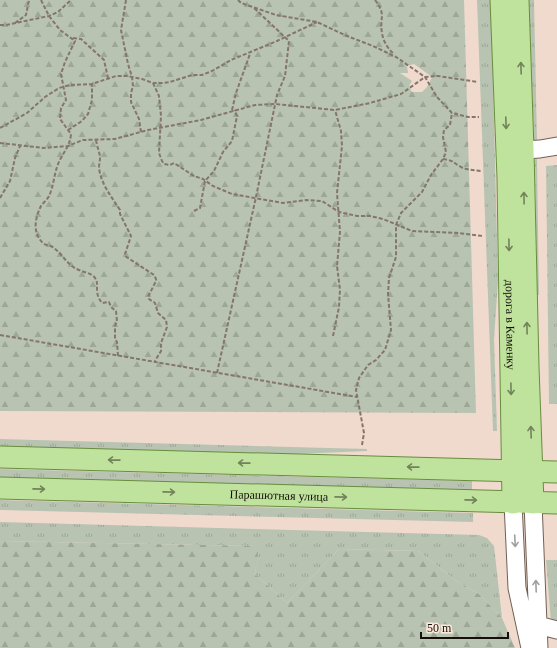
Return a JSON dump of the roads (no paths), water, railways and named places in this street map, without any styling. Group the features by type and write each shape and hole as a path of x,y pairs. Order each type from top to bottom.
{"main road":[{"name":"дорога в Каменку","path":"501,0 522,470 533,503"},
{"name":"дорога в Каменку","path":"513,502 522,470 528,367 524,150 518,0"},
{"path":"0,457 557,472"},
{"name":"Парашютная улица","path":"0,488 479,500 557,504"}],"street":[{"path":"524,150 557,146"},
{"name":"дорога в Каменку","path":"513,502 517,588 530,648"},
{"name":"дорога в Каменку","path":"533,503 539,648"},
{"path":"538,625 557,630"}]}
